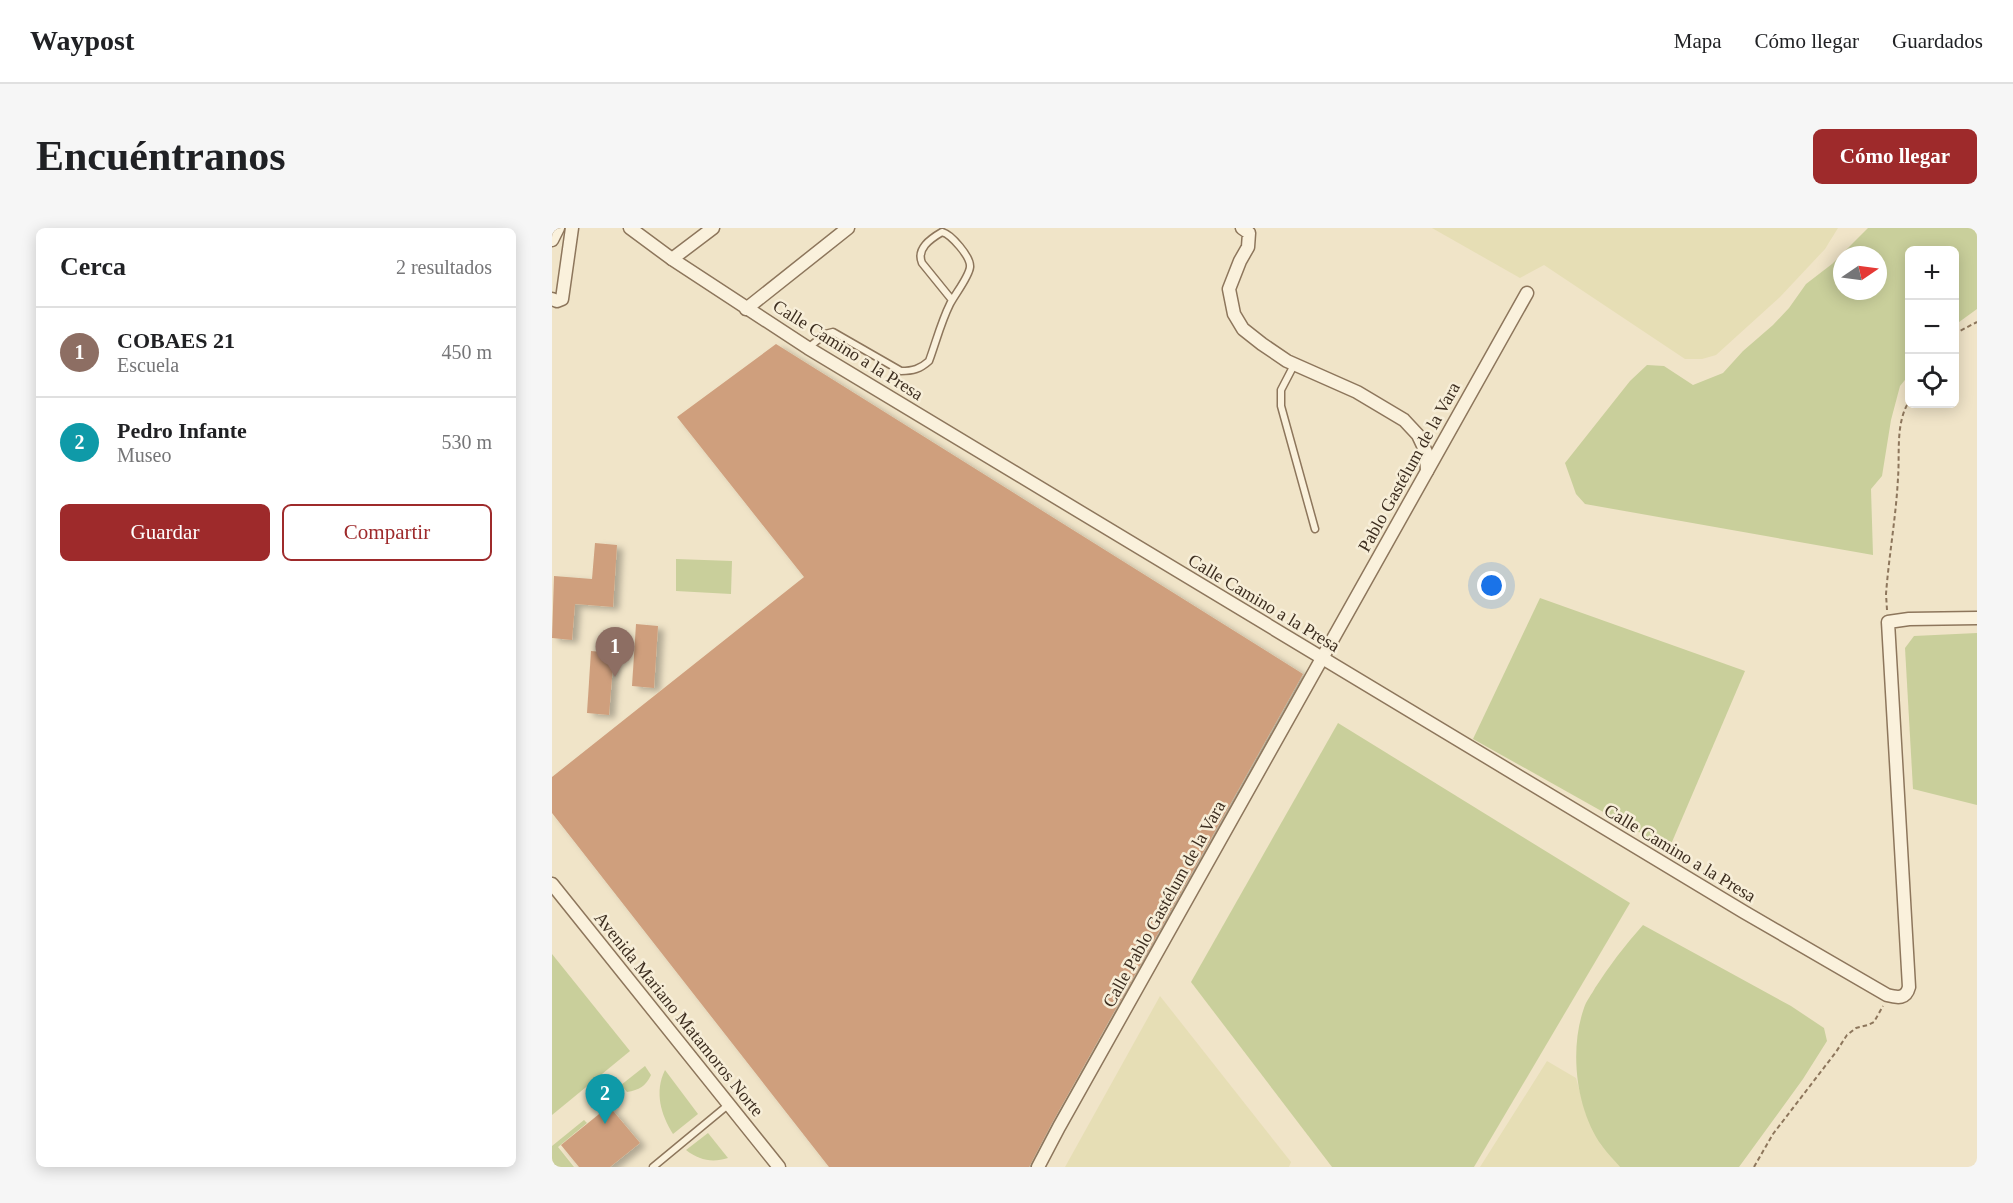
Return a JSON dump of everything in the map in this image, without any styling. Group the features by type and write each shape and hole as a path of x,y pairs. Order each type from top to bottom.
{"street":[{"path":"552,240 558,228"},
{"path":"552,299 557,301 562,299 572,228"},
{"name":"Calle Camino a la Presa","path":"630,228 746,309 808,348 1323,660 1887,995"},
{"path":"672,259 713,228"},
{"path":"746,309 848,228"},
{"path":"1242,228 1250,238 1229,289 1234,314 1243,329 1294,365 1357,392 1404,420 1418,435 1426,452 1427,472"},
{"name":"Pablo Gastélum de la Vara","path":"1323,660 1527,293"},
{"path":"1887,995 1903,997 1909,987 1888,622 1909,619 1977,618"},
{"name":"Calle Pablo Gastélum de la Vara","path":"1038,1167 1323,660"},
{"name":"Avenida Mariano Matamoros Norte","path":"552,884 779,1167"}],"lane":[{"path":"808,348 825,334 833,332 902,371 912,371 929,361 952,300 970,269 965,254 949,235 942,232 921,249 919,257 952,300"},
{"path":"1294,365 1281,390 1281,406 1315,529"},
{"path":"653,1167 728,1105"}],"path":[{"path":"1959,331 1977,322"},
{"path":"1888,622 1886,594 1898,478 1899,435 1905,407"},
{"path":"1754,1167 1773,1134 1847,1035 1856,1028 1874,1022 1887,995"}],"shaded area":[{"path":"1432,228 1838,228 1825,249 1780,297 1716,355 1702,359 1685,359 1544,265 1520,278"},
{"path":"1160,996 1291,1162 1289,1167 1065,1167"},
{"path":"1547,1061 1576,1078 1586,1114 1601,1145 1620,1167 1480,1167"}],"green space":[{"path":"1868,228 1977,228 1977,309 1959,322 1959,246 1905,246 1905,380 1900,386 1891,420 1882,476 1871,489 1873,555 1585,504 1576,494 1565,463 1630,381 1647,365 1664,366 1693,385 1723,373 1789,308 1806,284 1833,263 1833,300 1887,300 1887,246 1850,246"},
{"path":"676,559 732,561 731,594 676,591"},
{"path":"1540,598 1745,671 1669,849 1473,739"},
{"path":"1977,633 1977,805 1913,789 1905,648 1914,636"},
{"path":"1338,723 1630,903 1474,1167 1332,1167 1191,982"},
{"path":"1643,925 1791,1006 1824,1028 1827,1041 1803,1079 1739,1167 1620,1167 1602,1146 1586,1115 1581,1098 1576,1061 1579,1025 1584,1008 1606,972"},
{"path":"552,954 630,1051 552,1115"},
{"path":"645,1066 651,1075 647,1082 639,1089 627,1092 621,1085"},
{"path":"665,1070 698,1114 673,1134 660,1103 660,1087"},
{"path":"584,1120 587,1123 558,1147 574,1167 552,1167 552,1146"},
{"path":"708,1133 728,1158 706,1160 686,1150"}],"building":[{"path":"776,344 1303,674 1029,1167 829,1167 552,813 552,777 804,577 677,417"},
{"path":"595,543 617,545 613,607 575,604 572,640 552,638 554,576 592,579"},
{"path":"636,624 658,626 654,688 632,686"},
{"path":"591,651 614,653 609,715 587,713"},
{"path":"609,1106 640,1143 610,1167 579,1167 561,1145"}],"place":[{"name":"COBAES 21","path":"615,677"},
{"name":"Pedro Infante","path":"605,1124"}]}
